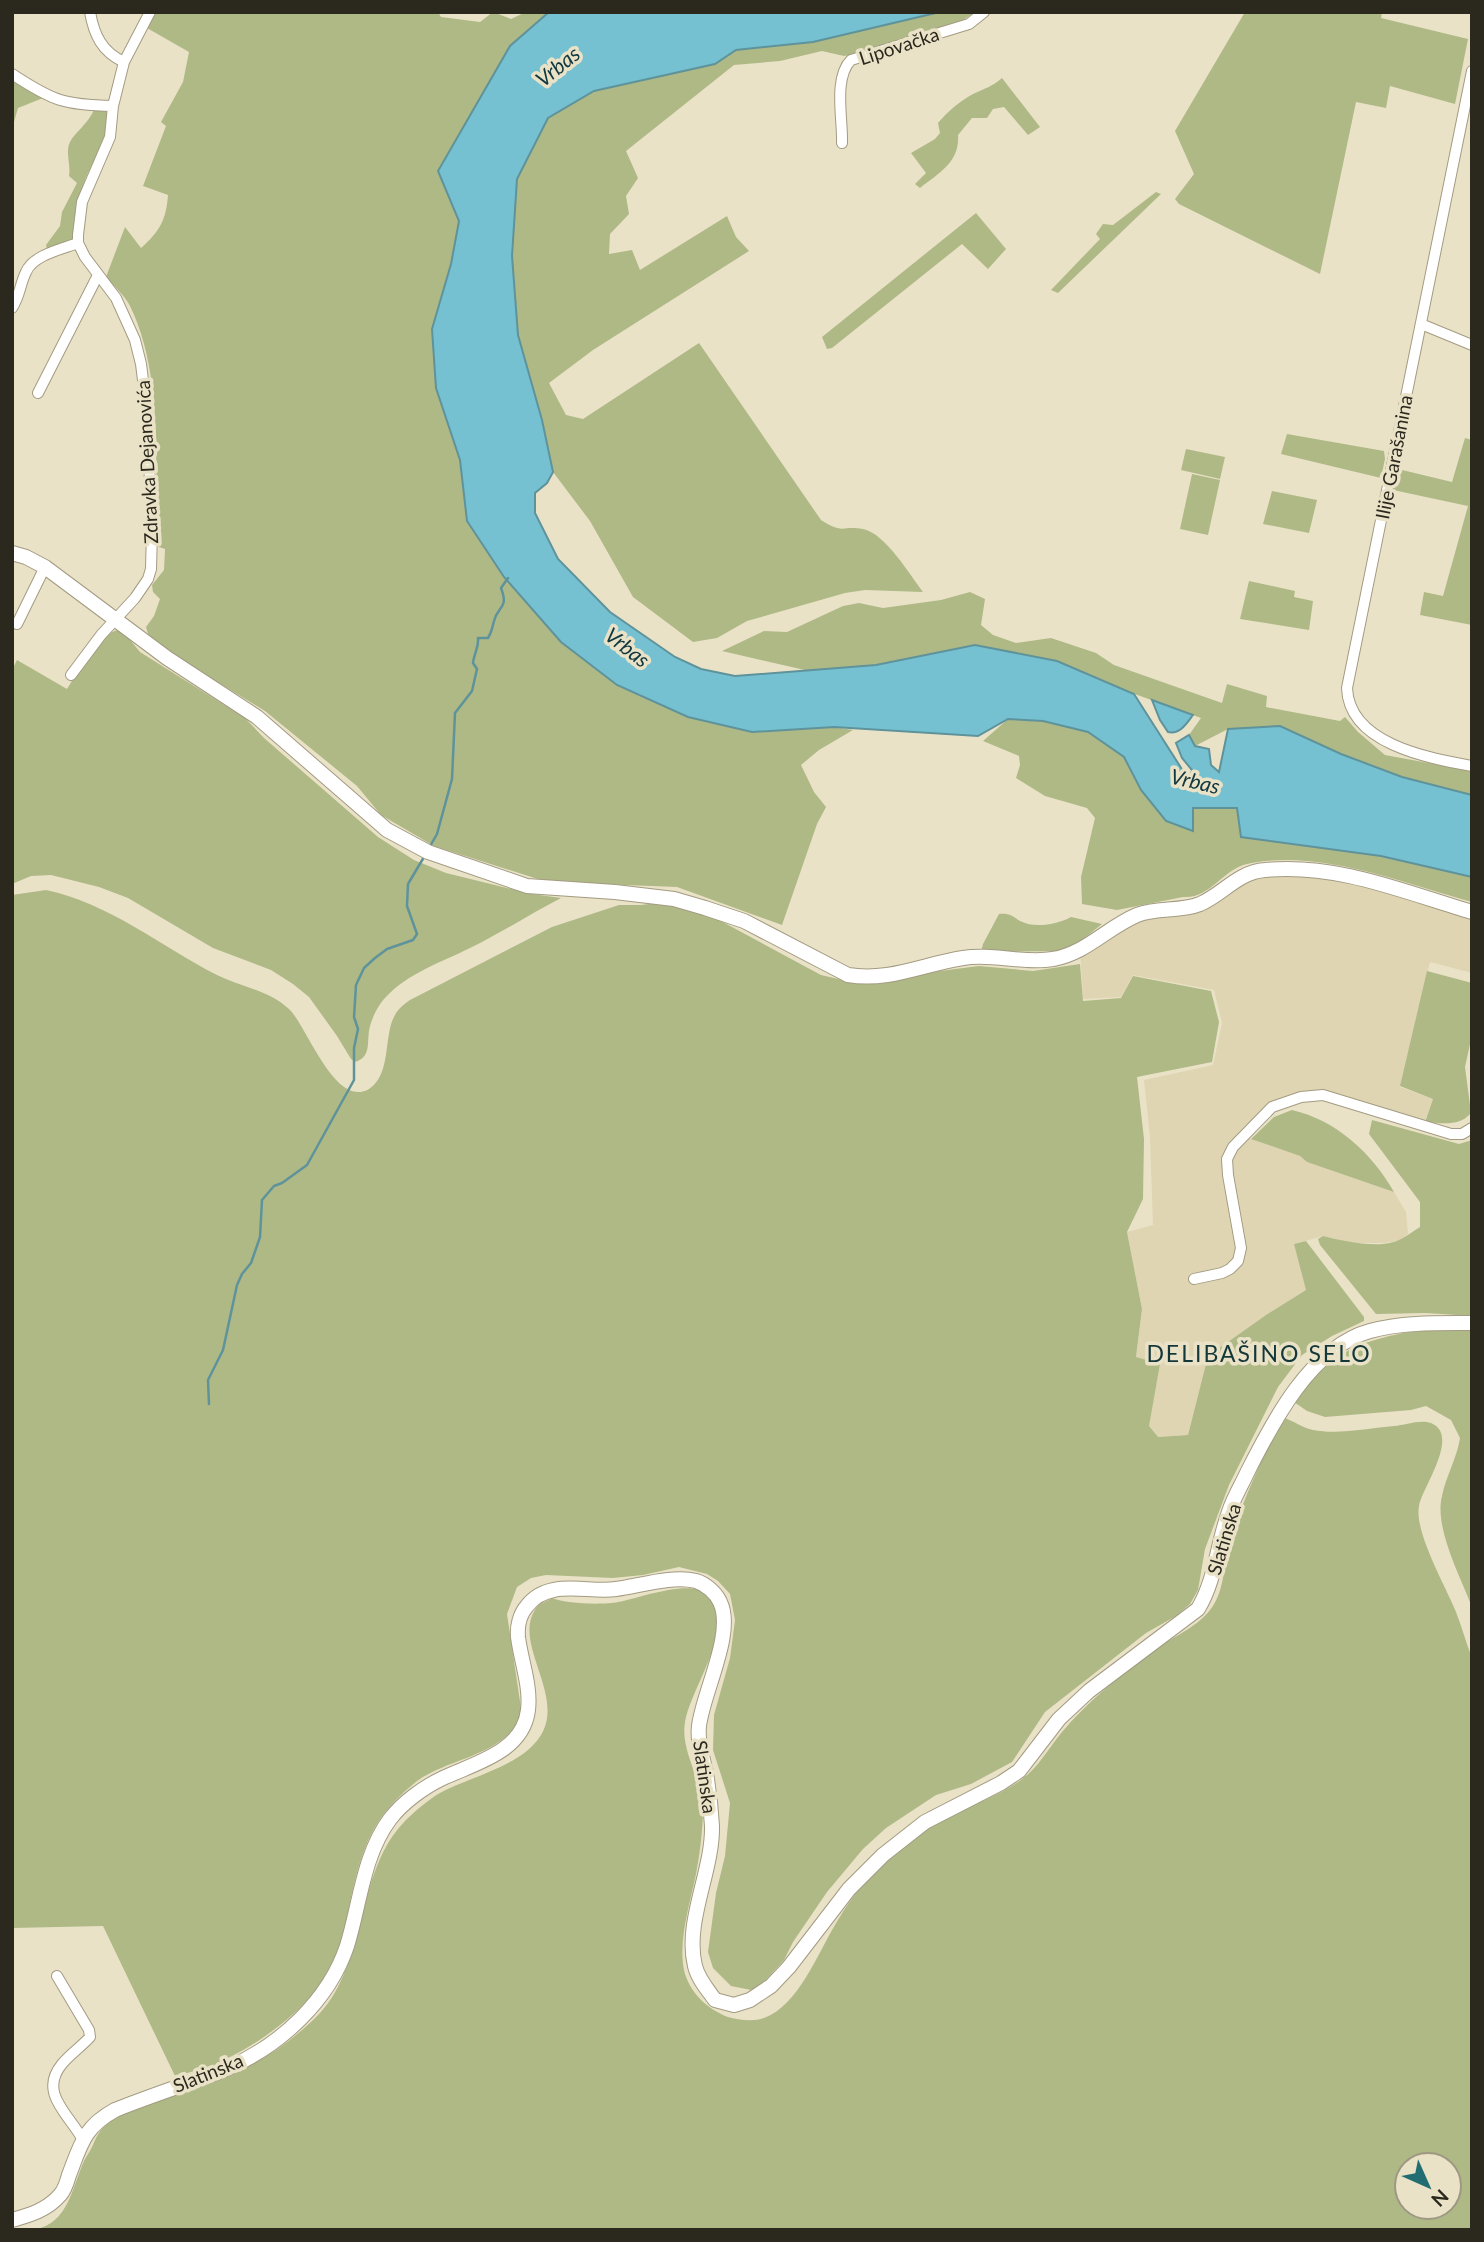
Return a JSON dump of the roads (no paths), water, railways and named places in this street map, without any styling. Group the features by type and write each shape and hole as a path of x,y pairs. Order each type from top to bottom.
{"street":[{"path":"90,12 98,40 108,54 124,62"},
{"path":"12,308 31,264 78,243 82,202 108,145 113,107 124,62 150,12"},
{"name":"Lipovačka","path":"842,143 842,77 851,60 969,24 984,12"},
{"name":"Ilije Garašanina","path":"1472,71 1347,688 1350,707 1364,725 1396,747 1428,758 1472,766"},
{"path":"12,74 58,101 80,106 113,107"},
{"name":"Zdravka Dejanovića","path":"71,675 142,589 151,569 152,530 145,386 135,340 116,298 78,243"},
{"path":"38,393 98,275"},
{"path":"1421,324 1472,345"},
{"path":"12,553 45,567 167,658 257,716 387,830 425,850 527,886 661,898 705,908 744,921 835,970 866,978 891,976 967,957 1036,960 1067,956 1088,945 1105,931 1138,914 1199,904 1223,891 1243,875 1265,870 1336,873 1389,885 1472,912"},
{"path":"17,624 45,567"},
{"path":"1194,1279 1222,1273 1238,1261 1241,1248 1227,1159 1233,1147 1272,1107 1301,1097 1323,1096 1451,1134 1462,1134 1472,1128"},
{"name":"Slatinska","path":"12,2220 41,2211 61,2194 83,2140 99,2119 115,2109 231,2067 273,2042 318,2000 335,1976 367,1866 390,1819 421,1791 505,1748 524,1727 528,1710 527,1688 517,1630 521,1613 529,1602 545,1592 578,1588 608,1590 681,1580 696,1581 710,1589 719,1599 724,1612 723,1631 698,1728 710,1798 712,1831 694,1933 694,1964 715,2000 734,2005 750,2000 771,1986 789,1967 849,1889 898,1842 925,1822 1019,1771 1059,1719 1089,1691 1198,1609 1207,1594 1229,1510 1239,1489 1283,1405 1318,1364 1368,1331 1410,1325 1472,1322"},
{"path":"57,1976 89,2030 90,2037 64,2062 52,2081 53,2094 83,2140"}],"water":[{"name":"Vrbas","path":"549,12 940,12 813,42 736,50 715,64 594,91 548,118 517,179 512,256 518,335 542,420 553,472 547,483 535,493 535,513 558,559 610,612 675,657 701,669 735,676 876,665 975,645 1057,661 1134,694 1185,774 1191,775 1192,770 1182,758 1176,743 1189,735 1195,746 1209,749 1211,765 1219,772 1228,729 1280,726 1341,754 1402,777 1472,795 1472,877 1381,856 1241,837 1237,808 1193,808 1193,831 1166,821 1141,790 1124,757 1088,732 1043,721 1008,719 978,736 834,727 752,732 688,717 617,685 561,642 504,577 467,521 460,460 436,388 432,329 451,264 459,221 438,171 510,46"},
{"path":"1152,700 1193,715 1180,730 1168,732"}],"waterway":[{"path":"429,848 437,834 452,779 455,713 472,691 477,669 473,663 478,638 488,638 504,600 501,588 508,578"},
{"path":"209,1404 208,1380 223,1350 237,1285 251,1263 260,1237 262,1200 274,1186 307,1165 354,1080 354,1048 358,1029 354,1017 356,985 364,968 375,958 387,949 413,940 417,934 407,906 408,884 424,857"}],"district":[{"name":"DELIBAŠINO SELO","path":"1259,1354"}]}
